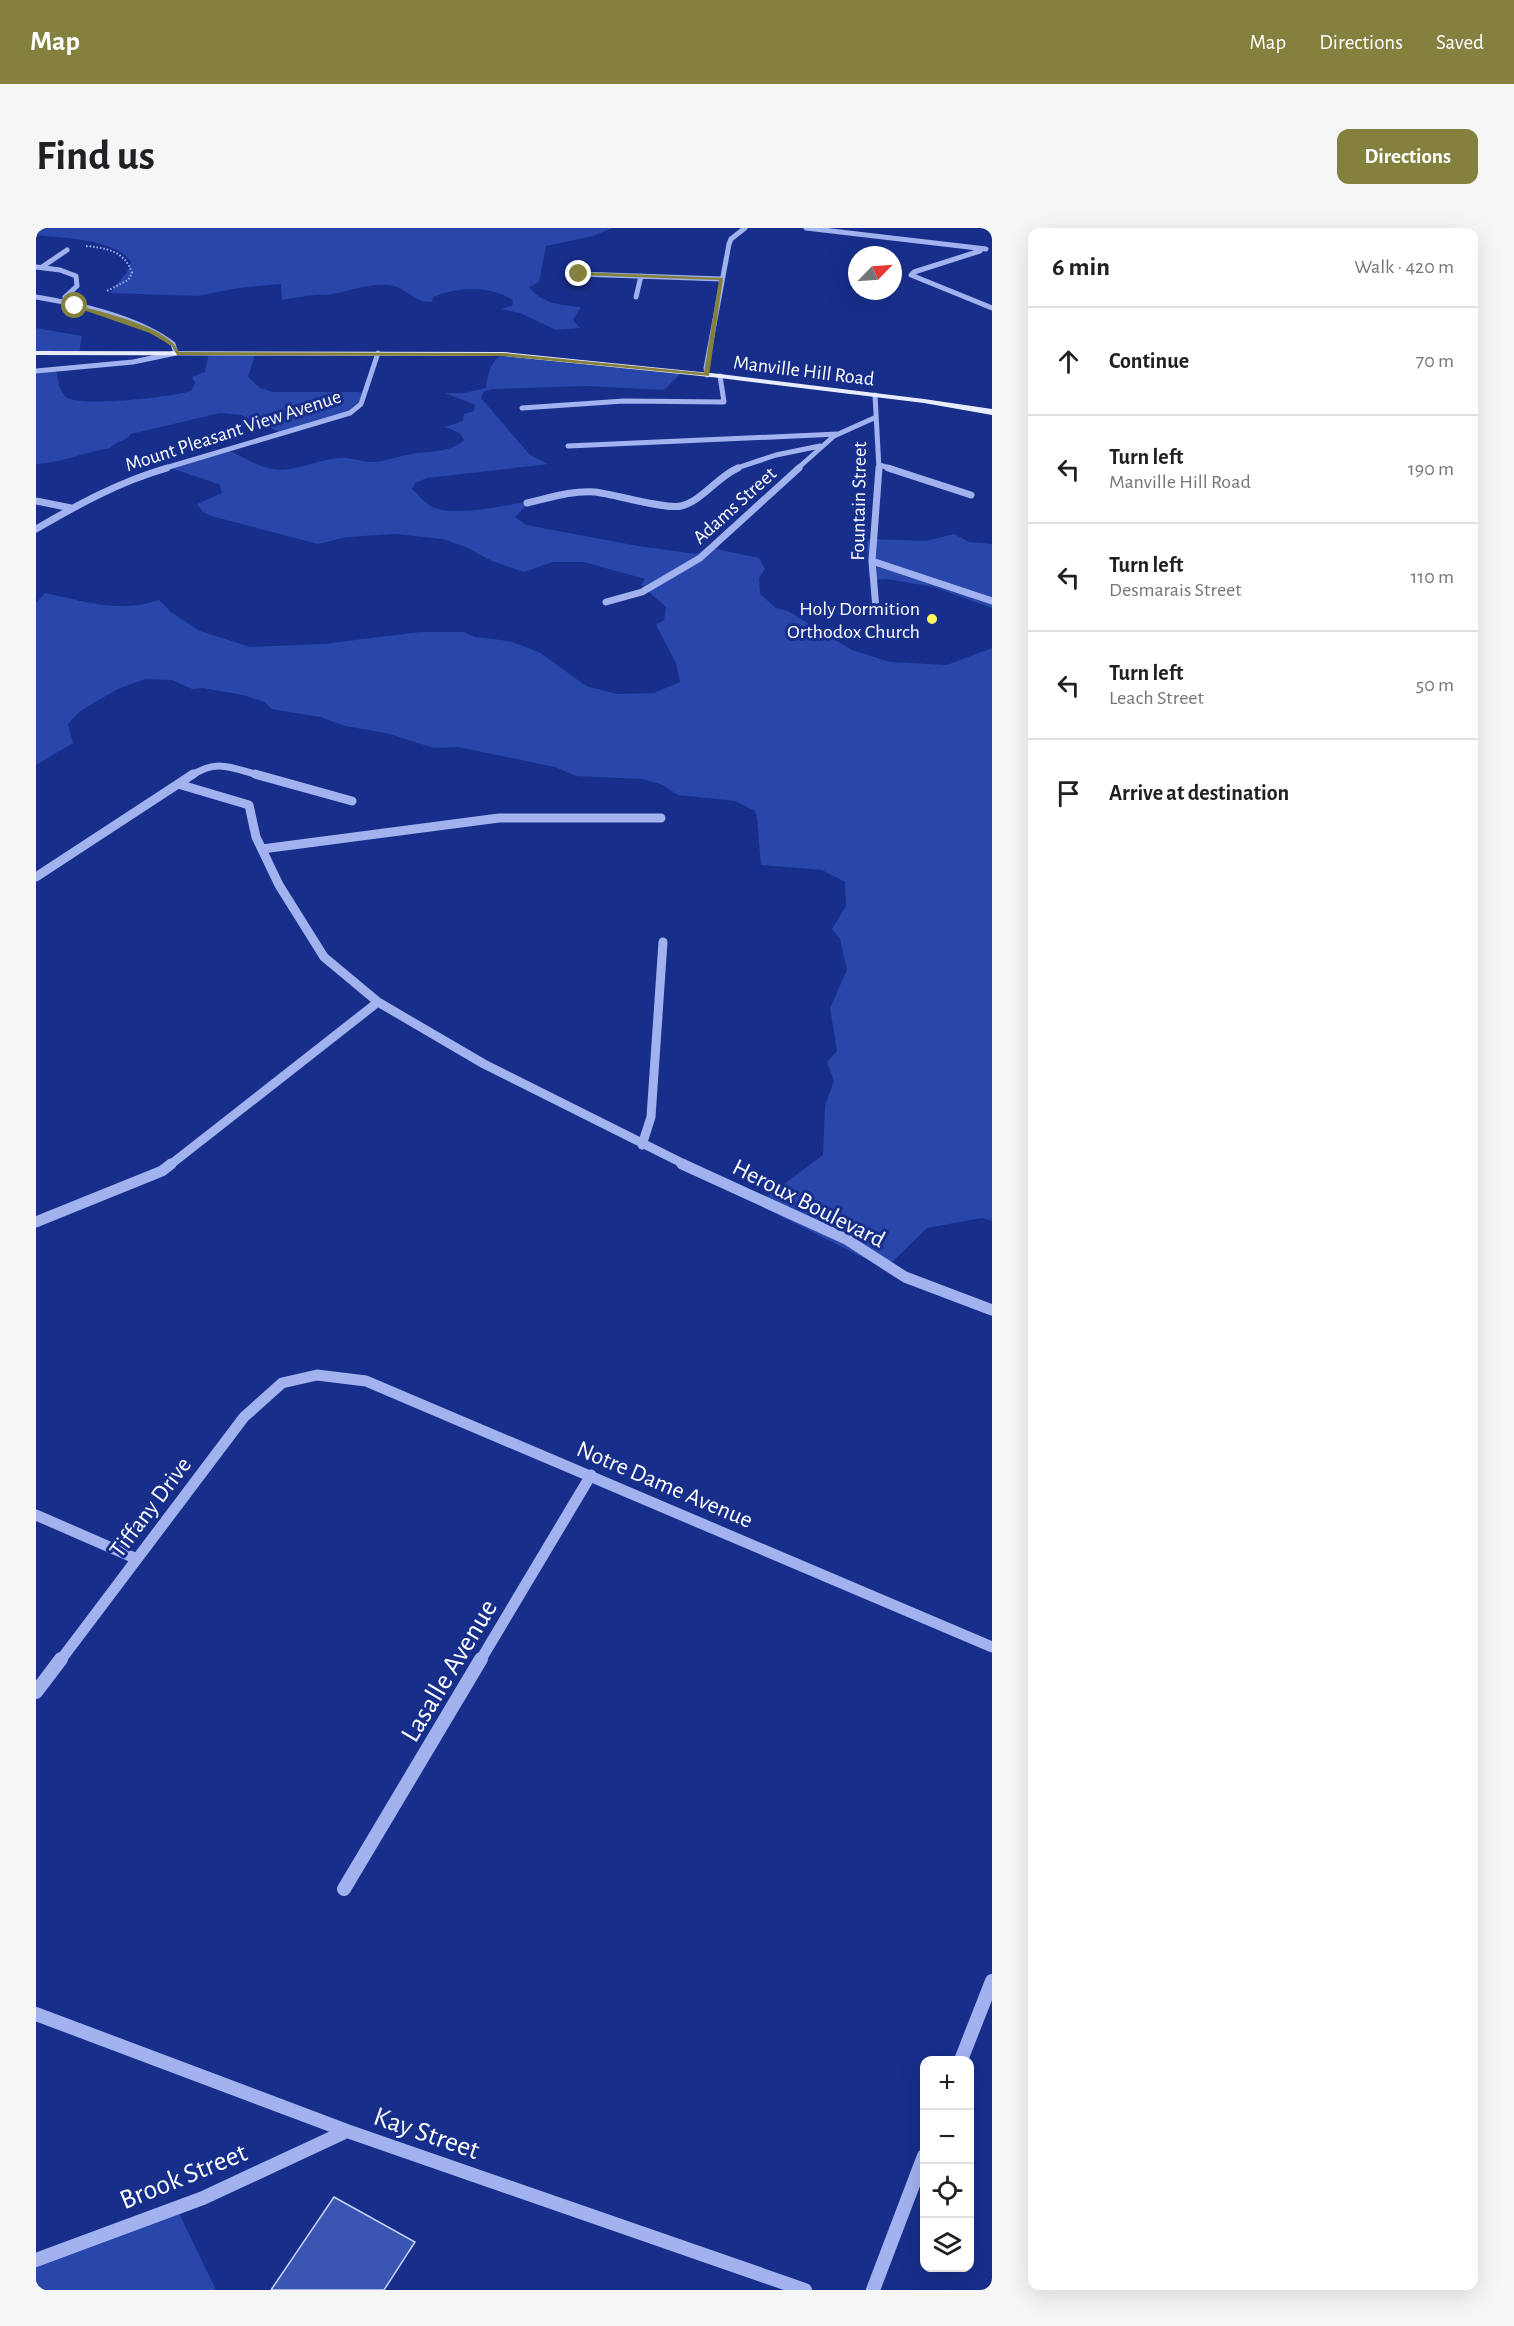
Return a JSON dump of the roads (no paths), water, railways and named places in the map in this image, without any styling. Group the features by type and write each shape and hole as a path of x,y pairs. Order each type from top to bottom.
{"main road":[{"name":"Manville Hill Road","path":"36,353 504,354 720,376 992,412"}],"street":[{"path":"707,375 706,368 721,279 731,239 745,228"},
{"path":"806,228 989,248"},
{"path":"989,248 914,272 911,275 992,309"},
{"path":"39,267 67,250"},
{"path":"39,267 60,270 76,276 77,286 65,297 65,302"},
{"path":"579,274 721,279"},
{"path":"636,297 641,276"},
{"path":"36,297 65,302 152,332 174,345 177,353 133,362 36,371"},
{"name":"Mount Pleasant View Avenue","path":"36,529 71,508 130,479 163,467 350,412 361,404 378,353"},
{"path":"522,408 624,401 724,402 720,376"},
{"name":"Fountain Street","path":"875,395 874,418 879,465 872,561 876,609"},
{"name":"Adams Street","path":"606,602 642,592 700,558 820,446 838,434 874,418"},
{"path":"567,446 838,434"},
{"path":"528,503 574,493 594,492 679,507 689,504 732,470 761,459 820,446"},
{"path":"879,465 971,495"},
{"path":"36,501 71,508"},
{"path":"872,561 992,601"},
{"path":"36,877 204,767 219,764 352,801"},
{"name":"Heroux Boulevard","path":"178,784 249,805 256,837 279,885 324,957 378,1002 484,1064 642,1145 846,1239 905,1277 992,1310"},
{"path":"262,849 499,818 661,818"},
{"path":"642,1145 651,1117 663,942"},
{"path":"36,1222 162,1171 378,1002"},
{"name":"Notre Dame Avenue","path":"317,1375 366,1380 992,1647"},
{"name":"Tiffany Drive","path":"36,1692 244,1417 282,1383 317,1375"},
{"name":"Lasalle Avenue","path":"344,1889 591,1475"},
{"path":"36,1515 137,1559"},
{"path":"963,2056 992,1981"},
{"name":"Kay Street","path":"36,2014 347,2131 805,2290"},
{"name":"Brook Street","path":"36,2260 203,2198 347,2131"},
{"path":"873,2290 921,2164"}],"place":[{"name":"Holy Dormition Orthodox Church","path":"932,619"}]}
